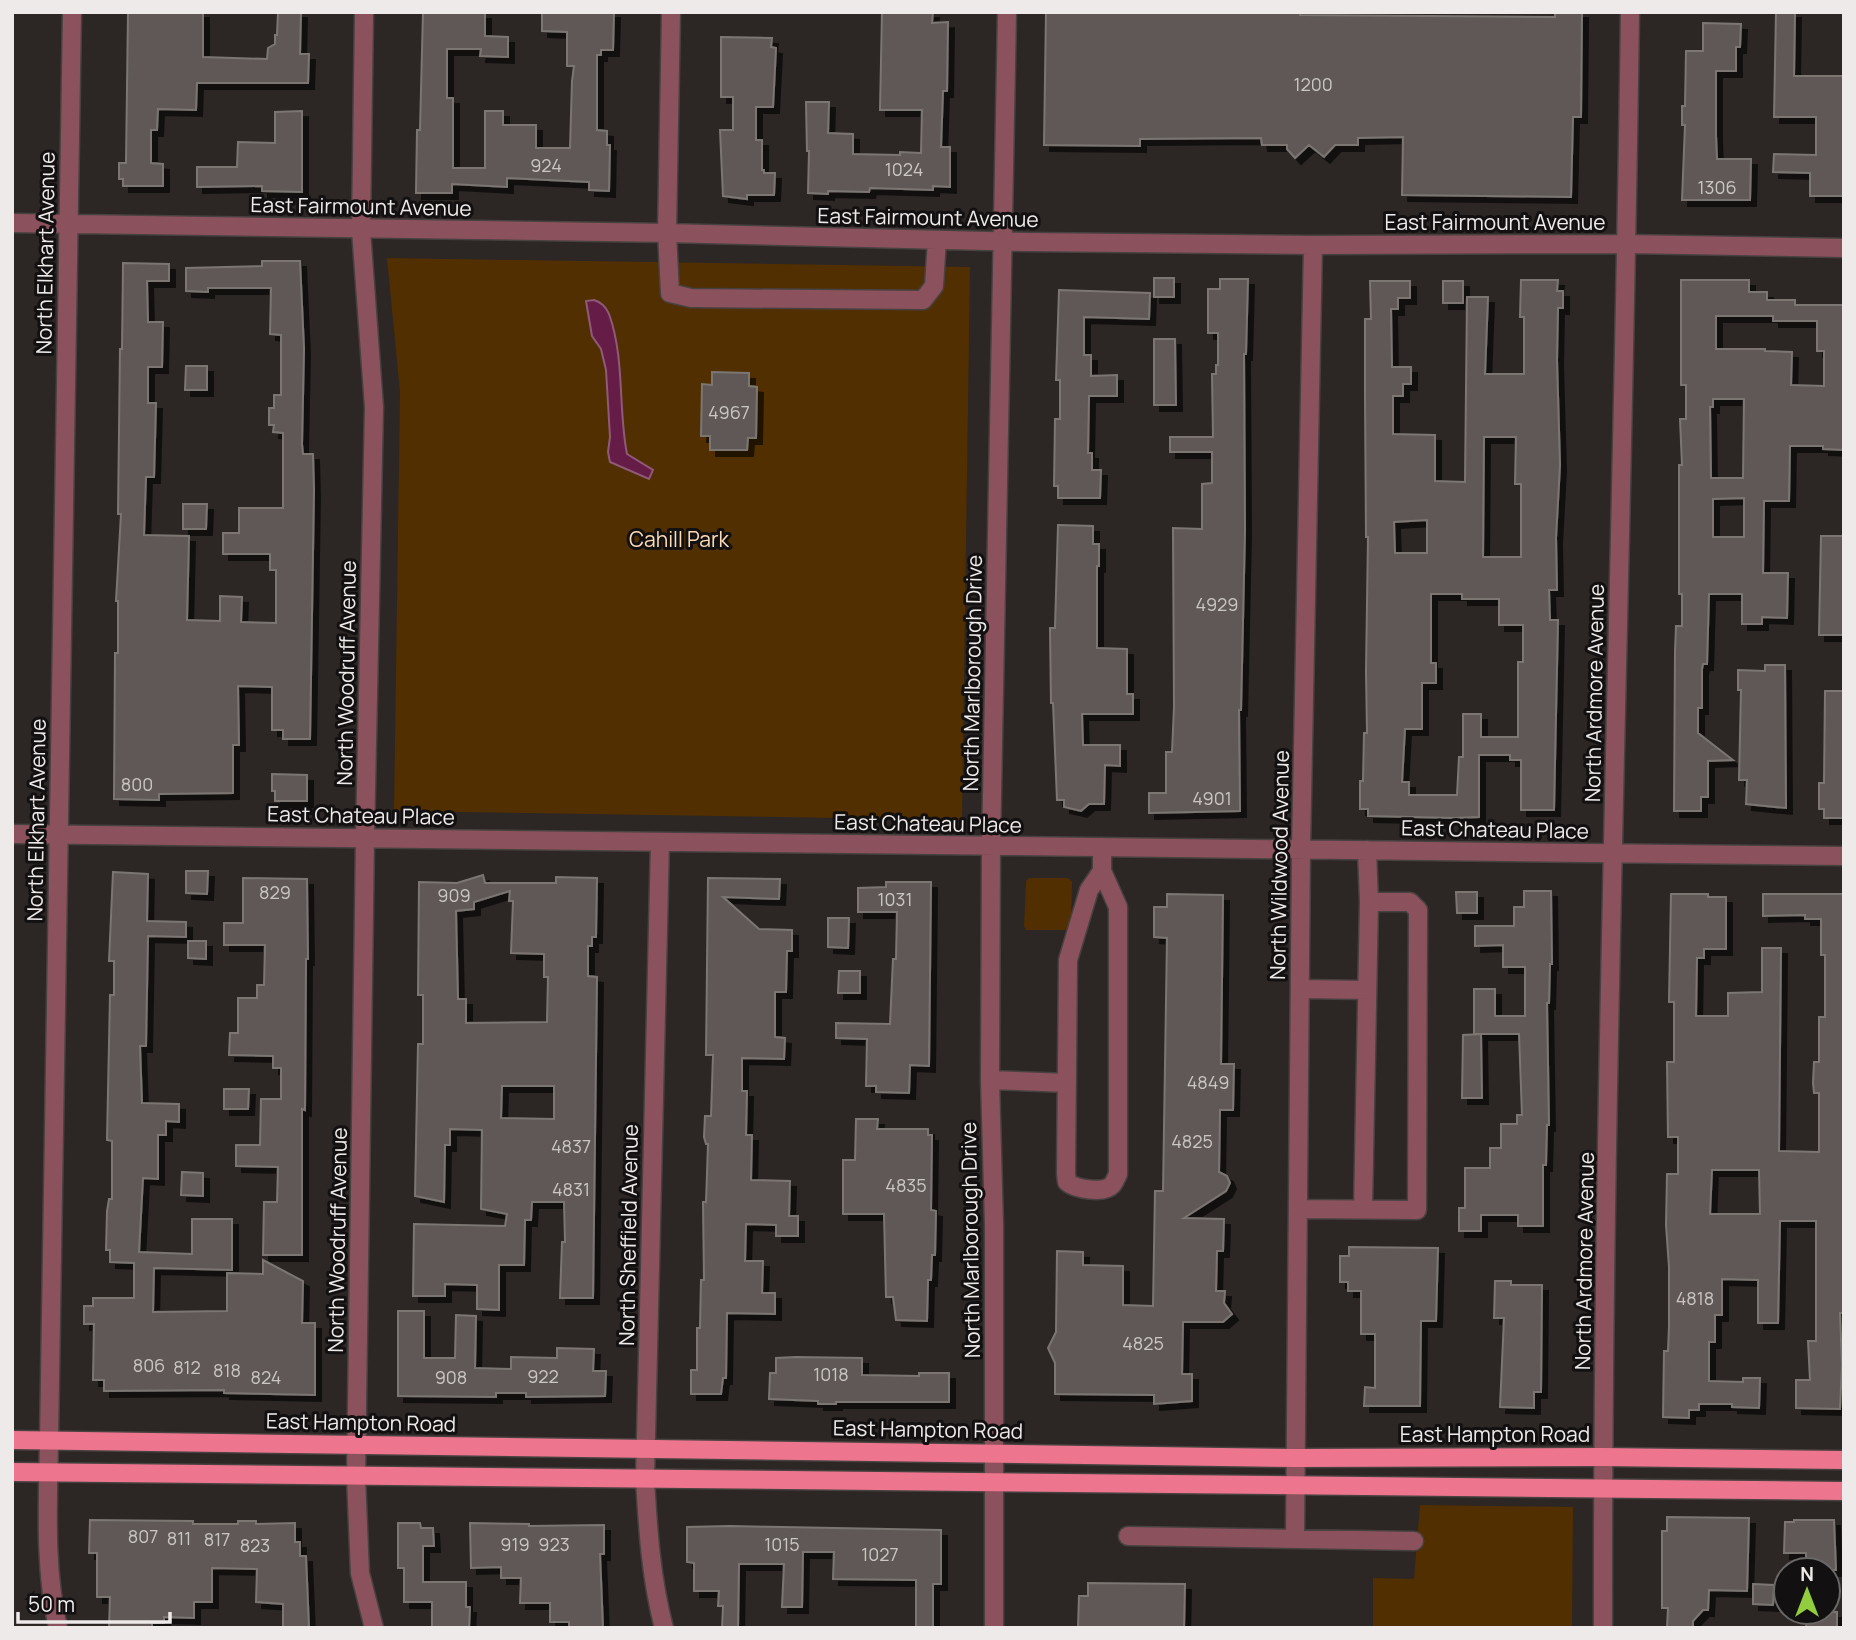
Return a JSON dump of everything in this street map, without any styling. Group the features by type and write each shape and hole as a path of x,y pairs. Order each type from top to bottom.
{"main road":[{"name":"East Hampton Road","path":"12,1440 1296,1458 1603,1457 1844,1460"},
{"path":"12,1472 1844,1490"}],"street":[{"name":"North Elkhart Avenue","path":"58,1628 49,1562 48,1473 72,12"},
{"name":"North Woodruff Avenue","path":"363,12 361,230 374,407 356,1477 360,1573 374,1628"},
{"path":"670,12 667,233 670,293 691,298 923,300 934,286 937,240"},
{"name":"North Marlborough Drive","path":"994,1628 991,847 1007,12"},
{"name":"North Ardmore Avenue","path":"1603,1628 1602,1488 1630,12"},
{"name":"East Fairmount Avenue","path":"12,223 667,233 1003,242 1627,244 1844,248"},
{"name":"North Wildwood Avenue","path":"1295,1539 1301,849 1313,245"},
{"name":"East Chateau Place","path":"12,834 1844,856"},
{"name":"North Sheffield Avenue","path":"660,842 645,1479 649,1548 664,1628"},
{"path":"1102,847 1102,871 1118,907 1118,1174 1113,1184 1106,1189 1074,1188 1067,1182 1068,960 1089,890 1102,871"},
{"path":"1363,1209 1369,902 1367,850"},
{"path":"1298,1209 1417,1209 1418,910 1410,902 1369,902"},
{"path":"1300,989 1367,990"},
{"path":"990,1080 1067,1083"},
{"path":"1128,1536 1414,1541"}],"green space":[{"name":"Cahill Park","path":"387,258 970,267 962,820 394,811 400,392"},
{"path":"1029,878 1067,878 1072,881 1071,930 1026,930 1026,881"},
{"path":"1420,1505 1573,1507 1572,1628 1373,1628 1373,1578 1414,1579"}],"shaded area":[{"path":"594,300 606,309 614,331 627,454 653,470 649,479 610,462 606,370 601,349 592,336 586,301"}],"building":[{"path":"128,12 203,12 203,57 267,59 268,48 275,44 278,12 301,12 300,54 309,54 308,83 197,83 196,110 158,109 157,130 151,130 151,163 163,164 163,186 123,186 123,179 119,179 119,163 126,163"},
{"path":"423,12 485,13 485,36 508,37 508,57 480,56 481,49 447,49 447,98 453,98 453,168 485,168 485,111 503,111 503,125 536,125 536,148 570,148 574,66 567,66 567,32 542,31 542,12 614,12 613,50 601,50 601,55 597,55 597,130 607,131 607,145 610,145 609,191 589,190 589,182 507,178 507,187 452,184 452,193 416,193"},
{"path":"882,12 933,12 932,23 948,22 947,91 943,91 941,147 950,147 950,187 933,186 933,190 870,188 869,192 808,193 806,102 829,102 828,133 853,134 853,154 921,153 922,110 880,110"},
{"path":"1046,12 1300,12 1300,15 1555,17 1555,12 1582,12 1581,117 1573,117 1571,197 1402,195 1403,137 1358,138 1358,145 1335,145 1324,157 1309,145 1295,158 1287,145 1262,145 1261,138 1140,139 1140,146 1044,145"},
{"path":"1776,12 1795,12 1794,76 1844,76 1844,196 1810,196 1810,173 1773,172 1774,154 1816,155 1816,117 1774,117"},
{"path":"1703,23 1741,24 1740,47 1736,47 1736,71 1716,71 1717,159 1751,159 1750,200 1682,200 1685,125 1682,125 1682,106 1685,106 1686,51 1703,51"},
{"path":"721,37 772,38 771,47 776,48 773,107 756,107 756,140 762,140 762,170 764,173 775,173 774,195 747,195 747,199 723,196 720,130 733,130 733,97 721,97"},
{"path":"302,111 302,192 262,191 262,186 197,187 197,167 237,167 238,142 275,143 275,112"},
{"path":"262,261 300,261 304,349 302,444 303,454 313,454 314,490 310,739 283,739 283,730 272,730 272,687 238,686 239,745 233,745 233,793 159,794 159,800 114,799 115,653 118,653 116,601 121,514 118,514 123,263 169,264 169,281 147,281 148,322 163,322 162,367 148,367 148,403 156,403 154,477 146,477 144,535 189,536 187,620 220,621 220,596 242,597 241,622 276,623 276,570 270,570 270,554 223,554 223,533 239,533 239,508 283,508 283,433 273,432 274,425 269,425 269,408 274,408 274,395 281,395 281,335 270,334 271,288 208,288 208,292 186,291 186,268 262,266"},
{"path":"1154,278 1174,278 1174,297 1154,297"},
{"path":"1220,279 1248,279 1244,354 1245,530 1239,710 1240,811 1149,813 1149,793 1166,793 1166,752 1172,752 1173,528 1202,529 1202,484 1212,483 1212,452 1170,452 1170,437 1213,437 1212,374 1216,374 1218,365 1218,333 1208,333 1208,289 1220,289"},
{"path":"1521,280 1558,280 1557,291 1563,291 1563,308 1558,308 1560,465 1556,538 1557,590 1549,590 1550,620 1558,620 1554,810 1521,810 1521,760 1510,760 1510,755 1479,755 1479,817 1368,816 1368,809 1360,809 1360,781 1363,781 1364,733 1367,733 1365,319 1371,319 1370,281 1410,281 1410,298 1398,298 1398,309 1391,309 1392,367 1411,367 1411,384 1403,384 1403,396 1393,396 1393,434 1435,435 1435,481 1465,482 1467,297 1488,297 1485,374 1524,374 1524,317 1520,317","holes":["1484,437 1516,437 1515,484 1521,484 1521,557 1483,557","1427,520 1427,553 1395,553 1394,522","1431,594 1462,594 1462,599 1499,599 1499,625 1523,625 1523,662 1518,662 1518,737 1481,737 1481,714 1463,714 1463,757 1459,757 1457,795 1409,795 1409,782 1402,782 1405,729 1422,729 1422,683 1436,683 1436,663 1431,663"]},
{"path":"1681,280 1749,280 1749,292 1767,292 1767,300 1795,300 1795,305 1844,305 1844,450 1823,449 1823,446 1790,446 1789,501 1764,501 1763,573 1788,573 1787,618 1762,617 1762,624 1742,624 1742,594 1709,594 1707,664 1703,664 1702,669 1702,708 1698,708 1698,733 1733,760 1708,761 1708,797 1701,797 1701,811 1674,811 1676,626 1682,626 1682,594 1679,594 1679,465 1682,465 1680,419 1686,419 1686,385 1681,385","holes":["1716,316 1773,316 1773,321 1817,321 1817,351 1824,351 1824,386 1791,385 1792,352 1716,349","1713,399 1744,399 1743,478 1711,478 1710,407 1713,407","1744,498 1744,537 1713,537 1713,499"]},
{"path":"1443,281 1463,281 1463,303 1443,303"},
{"path":"1059,290 1150,293 1149,319 1084,317 1084,355 1091,355 1091,376 1117,375 1117,396 1089,396 1088,453 1092,453 1092,470 1101,470 1100,498 1058,498 1058,486 1054,486 1055,419 1060,419 1060,380 1056,380"},
{"path":"1154,339 1175,339 1176,405 1154,405"},
{"path":"186,366 207,366 207,390 185,390"},
{"path":"712,372 749,373 749,386 757,387 756,438 748,438 747,450 710,450 710,436 701,436 702,384 712,385"},
{"path":"183,504 207,504 206,529 183,529"},
{"path":"1058,525 1093,526 1093,544 1099,544 1097,648 1127,649 1127,694 1133,694 1133,714 1082,714 1083,745 1120,745 1120,766 1105,765 1104,804 1089,804 1081,811 1064,807 1064,800 1057,800 1050,628 1055,628"},
{"path":"1821,536 1844,536 1844,635 1819,635"},
{"path":"1765,665 1785,665 1786,808 1746,804 1747,780 1739,780 1741,690 1738,690 1738,670 1765,671"},
{"path":"1825,691 1844,691 1844,818 1824,818 1824,809 1819,809 1819,783 1824,783"},
{"path":"272,774 307,775 307,801 275,801"},
{"path":"186,871 208,871 207,894 186,893"},
{"path":"113,872 148,874 147,921 186,922 186,937 148,936 146,1046 140,1046 142,1103 179,1104 179,1122 166,1121 166,1135 158,1135 158,1179 143,1178 139,1252 192,1254 192,1219 232,1219 232,1270 154,1268 153,1312 227,1311 227,1273 263,1274 263,1260 303,1281 302,1323 315,1323 315,1395 224,1393 224,1390 104,1391 104,1380 93,1380 94,1324 84,1324 84,1306 93,1306 93,1298 134,1298 134,1263 110,1262 110,1250 106,1250 107,1211 109,1199 112,1199 112,1141 107,1140 110,995 114,995 114,961 109,961"},
{"path":"483,875 485,883 556,883 556,877 597,878 596,937 592,937 592,946 588,946 588,976 597,977 593,1298 560,1298 562,1242 565,1242 564,1202 532,1202 531,1220 525,1220 524,1265 499,1265 499,1310 477,1309 477,1285 445,1284 445,1296 413,1296 414,1224 505,1226 507,1214 481,1209 482,1130 450,1129 450,1145 445,1145 444,1202 415,1196 418,1044 423,1044 423,995 418,995 419,882 457,883","holes":["510,891 509,901 513,901 511,953 544,954 544,977 548,977 547,1022 466,1023 466,999 458,999 456,911 474,909 474,902","502,1086 554,1086 554,1119 501,1118"]},
{"path":"243,878 307,879 302,1255 263,1255 264,1202 277,1202 278,1167 236,1166 236,1145 260,1145 261,1099 281,1099 281,1068 273,1068 273,1056 229,1055 230,1033 238,1033 238,998 257,998 257,985 264,985 265,945 224,945 224,923 243,923"},
{"path":"708,878 780,879 779,899 723,897 759,929 792,930 792,951 787,951 786,992 775,992 775,1037 785,1038 784,1059 742,1058 742,1091 747,1091 746,1135 752,1135 751,1180 790,1181 789,1216 798,1216 798,1236 776,1236 776,1225 746,1224 745,1261 763,1261 762,1293 775,1293 775,1314 727,1313 726,1378 723,1378 721,1394 691,1394 691,1370 697,1370 697,1328 700,1328 701,1280 704,1280 703,1202 706,1202 708,1144 704,1137 705,1116 711,1116 713,1055 706,1055"},
{"path":"886,882 931,882 929,1066 910,1065 909,1093 876,1092 876,1086 866,1086 867,1039 836,1038 836,1023 890,1024 897,912 858,912 858,888 886,887"},
{"path":"1524,891 1551,891 1552,964 1547,1003 1549,1125 1546,1165 1543,1165 1543,1226 1518,1226 1518,1215 1481,1215 1481,1231 1459,1231 1459,1208 1465,1208 1465,1168 1490,1168 1490,1148 1501,1148 1501,1124 1517,1124 1517,1115 1522,1115 1519,1034 1474,1034 1474,989 1495,989 1495,1016 1525,1016 1525,967 1503,967 1503,945 1475,946 1475,926 1514,926 1514,907 1524,907"},
{"path":"1456,892 1477,892 1477,913 1457,913"},
{"path":"1167,894 1223,895 1221,1064 1234,1064 1233,1110 1220,1110 1219,1172 1227,1176 1230,1183 1226,1191 1184,1218 1224,1219 1223,1251 1217,1251 1216,1291 1225,1291 1224,1303 1232,1314 1223,1322 1183,1322 1182,1374 1192,1374 1192,1401 1154,1404 1154,1395 1055,1394 1055,1363 1048,1348 1056,1332 1057,1251 1083,1252 1083,1265 1123,1266 1123,1305 1153,1306 1155,1191 1163,1191 1167,938 1154,937 1154,907 1167,907"},
{"path":"1671,894 1726,897 1726,949 1704,949 1704,958 1697,958 1696,1016 1728,1016 1728,993 1762,992 1762,948 1781,948 1779,1151 1819,1152 1819,1093 1814,1093 1813,1083 1814,1062 1819,1062 1819,1017 1825,1017 1825,955 1821,955 1821,919 1805,919 1805,915 1763,916 1763,894 1843,894 1844,1313 1840,1313 1840,1409 1796,1408 1796,1380 1810,1380 1808,1341 1816,1341 1816,1221 1780,1221 1778,1323 1758,1323 1758,1280 1722,1279 1722,1315 1715,1315 1715,1342 1709,1342 1709,1381 1743,1382 1743,1378 1760,1378 1759,1408 1732,1407 1732,1404 1699,1404 1699,1410 1689,1410 1689,1418 1663,1417 1664,1351 1668,1351 1669,1326 1667,1174 1678,1174 1678,1137 1668,1137 1667,1062 1674,1062 1674,1002 1669,1002","holes":["1712,1170 1759,1170 1760,1214 1710,1214"]},
{"path":"828,918 849,918 848,948 828,947"},
{"path":"188,941 206,941 206,959 188,958"},
{"path":"839,971 860,971 860,993 838,993"},
{"path":"1481,1034 1482,1098 1462,1098 1463,1035"},
{"path":"224,1089 249,1089 248,1109 224,1109"},
{"path":"856,1119 878,1119 877,1129 928,1129 928,1135 932,1135 931,1210 936,1211 935,1255 932,1255 931,1280 928,1280 927,1321 896,1320 893,1297 886,1297 884,1214 843,1214 843,1160 855,1160"},
{"path":"182,1172 203,1173 203,1196 181,1195"},
{"path":"1349,1247 1438,1248 1436,1321 1421,1321 1420,1406 1364,1406 1365,1387 1375,1388 1375,1334 1361,1334 1361,1291 1348,1291 1348,1282 1340,1282 1340,1256 1349,1256"},
{"path":"1495,1281 1511,1281 1511,1285 1542,1285 1541,1392 1534,1392 1534,1408 1500,1407 1504,1318 1494,1318"},
{"path":"398,1311 424,1311 424,1358 455,1358 456,1315 476,1316 475,1368 511,1369 511,1357 557,1358 557,1348 594,1349 593,1371 606,1371 605,1396 526,1397 526,1393 496,1393 496,1397 398,1396"},
{"path":"776,1358 862,1358 862,1375 919,1376 919,1373 949,1373 949,1402 818,1404 818,1401 769,1399 770,1373 776,1373"},
{"path":"1667,1517 1749,1518 1747,1591 1709,1590 1708,1610 1703,1610 1693,1621 1693,1628 1667,1628 1668,1608 1662,1608 1662,1531 1667,1531"},
{"path":"90,1520 193,1521 193,1524 238,1524 238,1521 256,1521 256,1524 295,1523 295,1542 300,1542 300,1556 306,1556 309,1628 283,1628 283,1604 256,1602 257,1569 212,1568 212,1602 194,1602 194,1618 164,1617 164,1623 152,1623 152,1628 109,1628 110,1597 97,1597 97,1553 89,1553"},
{"path":"1834,1520 1835,1556 1784,1553 1785,1522"},
{"path":"398,1523 420,1523 421,1528 433,1528 434,1546 423,1546 423,1582 466,1582 466,1607 470,1607 469,1628 432,1628 432,1602 404,1602 404,1568 398,1568"},
{"path":"470,1523 529,1526 604,1525 604,1554 600,1554 603,1628 569,1628 569,1622 550,1622 550,1603 520,1603 521,1578 501,1578 501,1567 471,1568"},
{"path":"687,1527 941,1530 941,1584 933,1584 933,1628 916,1628 916,1580 833,1579 834,1552 803,1552 802,1607 782,1607 784,1564 739,1564 738,1628 722,1628 723,1606 718,1606 719,1591 694,1591 694,1563 687,1562"},
{"path":"1088,1583 1185,1584 1184,1628 1078,1628 1079,1596 1088,1596"},
{"path":"1753,1584 1772,1585 1772,1605 1753,1604"},
{"path":"1806,1626 1837,1626 1837,1628"}]}
